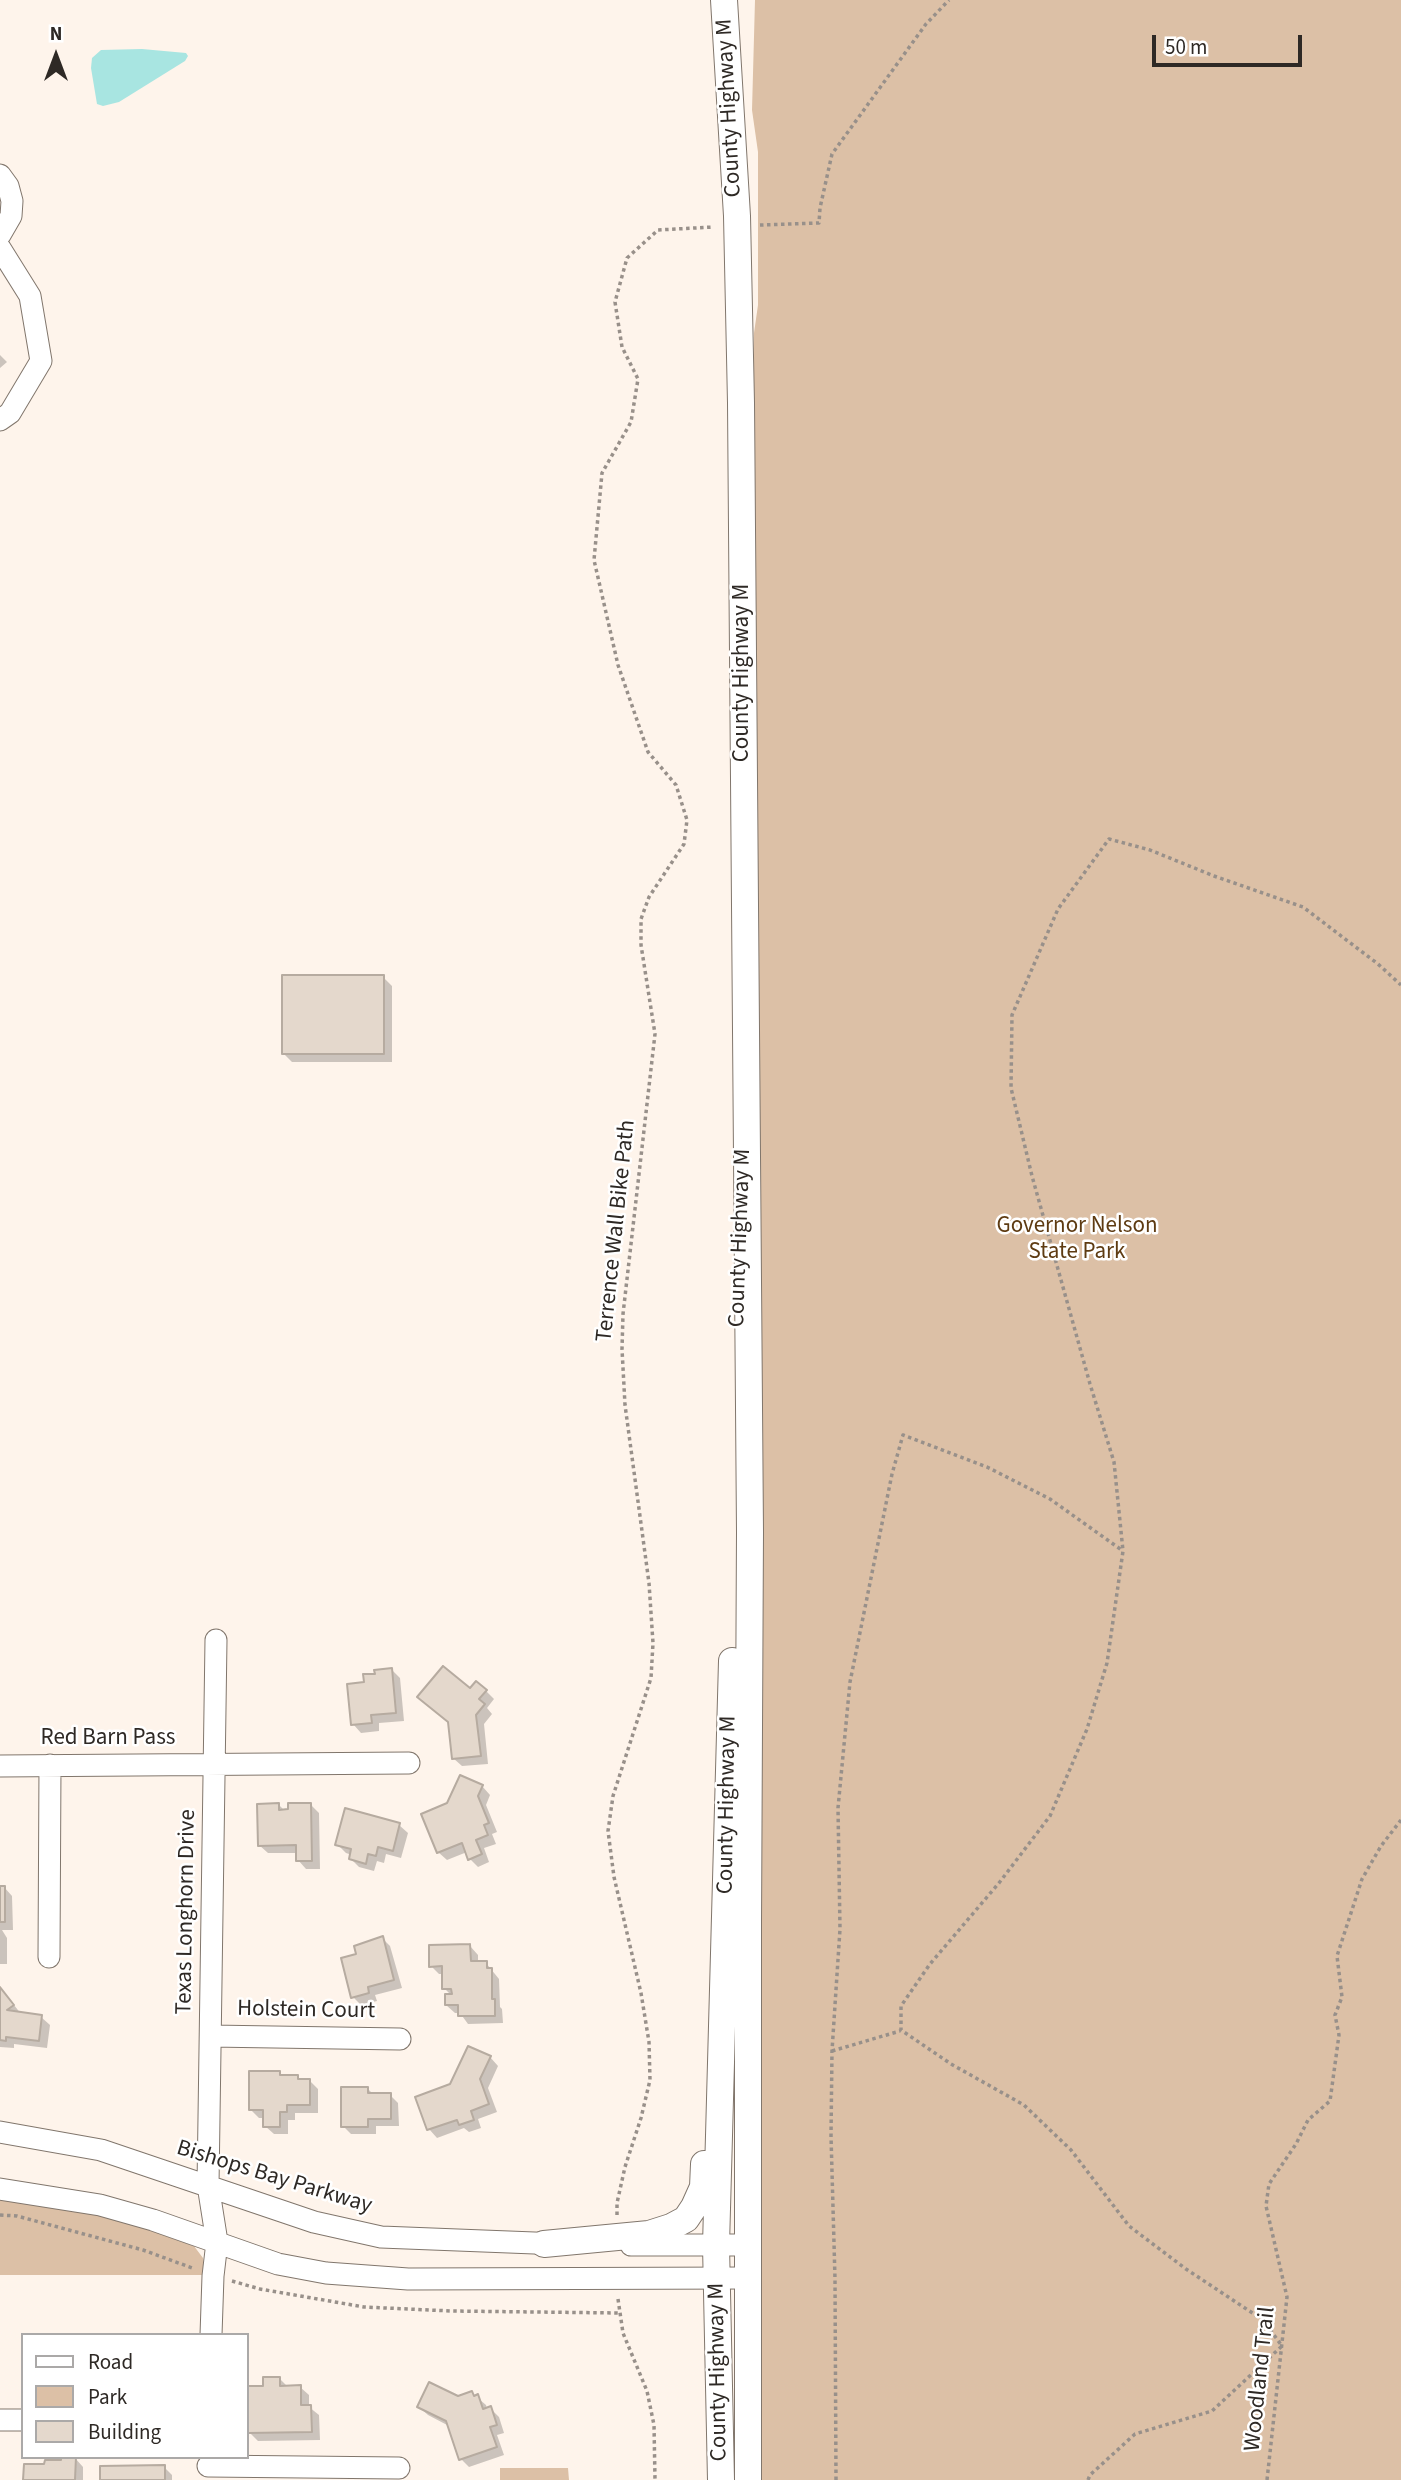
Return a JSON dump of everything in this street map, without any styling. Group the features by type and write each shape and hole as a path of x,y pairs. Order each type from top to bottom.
{"main road":[{"name":"County Highway M","path":"724,0 737,223 741,403 750,1505 748,2480"},
{"name":"County Highway M","path":"737,223 741,176 742,0"},
{"name":"County Highway M","path":"721,2480 716,2245 739,1268 746,1131"},
{"path":"544,2244 649,2234 686,2219 694,2207 703,2187 705,2061 726,1891"}],"street":[{"path":"0,175 8,186 12,201 11,216 0,235"},
{"path":"0,248 30,296 41,361 10,413 0,420"},
{"name":"Texas Longhorn Drive","path":"211,2333 217,2242 208,2185 216,1640"},
{"name":"Red Barn Pass","path":"0,1766 409,1763"},
{"path":"49,1957 50,1765"},
{"name":"Holstein Court","path":"211,2036 400,2039"},
{"name":"Bishops Bay Parkway","path":"0,2132 101,2150 314,2222 381,2237 544,2244 748,2245"},
{"path":"0,2189 100,2205 153,2220 278,2264 326,2273 408,2279 748,2278"},
{"path":"0,2420 21,2420"},
{"path":"208,2468 399,2468"}],"path":[{"name":"Terrence Wall Bike Path","path":"617,2237 617,2203 650,2080 649,2042 641,1993 614,1877 608,1831 613,1796 651,1678 653,1643 649,1583 625,1405 622,1349 623,1314 655,1034 641,944 641,919 649,897 684,844 687,820 676,785 648,752 618,665 594,560 601,473 631,422 638,379 621,347 615,302 627,258 658,230 737,223 819,223 832,154 926,24 949,0"},
{"path":"901,2030 901,2006 930,1964 999,1883 1050,1816 1087,1729 1107,1663 1124,1551 1114,1462 1032,1175 1011,1088 1012,1015 1058,909 1109,839 1150,850 1303,907 1378,964 1401,985"},
{"path":"836,2480 831,2136 832,2051 840,1929 838,1808 850,1682 892,1474 903,1435 987,1467 1050,1499 1124,1551"},
{"name":"Woodland Trail","path":"1267,2480 1287,2297 1266,2206 1269,2184 1296,2144 1308,2120 1330,2101 1339,2035 1335,2015 1342,1997 1337,1956 1362,1879 1381,1846 1401,1820"},
{"path":"832,2051 901,2030"},
{"path":"901,2030 951,2064 1024,2105 1071,2151 1129,2226 1186,2269 1263,2320 1282,2346 1212,2411 1135,2434 1090,2475 1088,2480"},
{"path":"617,2278 623,2333 647,2391 654,2425 655,2480"}],"green space":[{"name":"Governor Nelson State Park","path":"755,0 1401,0 1401,2480 753,2480 753,538 754,333 758,305 758,152 752,110"},
{"path":"0,2200 73,2209 141,2227 194,2246 203,2258 206,2275 0,2275"},
{"path":"500,2468 568,2468 569,2480 500,2480"}],"water":[{"path":"142,49 186,53 188,56 185,61 119,102 103,106 97,104 92,58 101,50"}],"building":[{"path":"282,975 384,975 384,1054 282,1054"},
{"path":"443,1666 470,1688 476,1681 487,1690 479,1699 485,1704 476,1715 481,1756 452,1759 448,1722 417,1697"},
{"path":"392,1668 396,1713 371,1715 372,1723 351,1725 347,1684 364,1682 363,1674 375,1674 374,1670"},
{"path":"460,1775 483,1785 478,1796 489,1823 484,1825 488,1835 476,1840 482,1854 468,1860 462,1843 437,1853 421,1814 447,1803"},
{"path":"279,1803 279,1810 288,1809 288,1803 311,1803 312,1861 296,1861 296,1845 258,1846 257,1804"},
{"path":"345,1808 400,1823 393,1851 378,1847 376,1856 368,1854 366,1864 349,1859 351,1849 335,1845"},
{"path":"0,1886 5,1886 5,1922 0,1922"},
{"path":"383,1936 394,1980 368,1987 369,1993 351,1998 341,1958 356,1954 354,1946"},
{"path":"470,1944 471,1961 487,1961 487,1968 492,1968 495,2016 458,2016 458,2005 445,2005 445,1994 452,1994 451,1989 442,1989 442,1966 429,1967 429,1945"},
{"path":"0,1987 14,2005 7,2010 42,2015 39,2041 6,2037 6,2041 0,2040"},
{"path":"468,2046 491,2056 480,2079 489,2104 471,2111 474,2120 459,2125 457,2120 427,2130 415,2097 450,2084"},
{"path":"249,2071 280,2071 280,2075 298,2075 298,2079 310,2079 310,2105 287,2105 287,2112 280,2112 280,2127 263,2127 263,2110 249,2110"},
{"path":"341,2087 368,2087 368,2093 391,2093 391,2119 368,2119 368,2127 341,2127"},
{"path":"263,2377 280,2377 280,2386 301,2385 301,2405 311,2405 312,2432 248,2433 248,2386 263,2386"},
{"path":"429,2382 458,2396 472,2391 474,2396 478,2394 483,2409 491,2406 497,2425 490,2427 497,2447 459,2460 446,2421 417,2407"},
{"path":"76,2459 75,2480 23,2480 24,2464 44,2464 45,2460"},
{"path":"165,2465 165,2480 100,2480 100,2466"}]}
